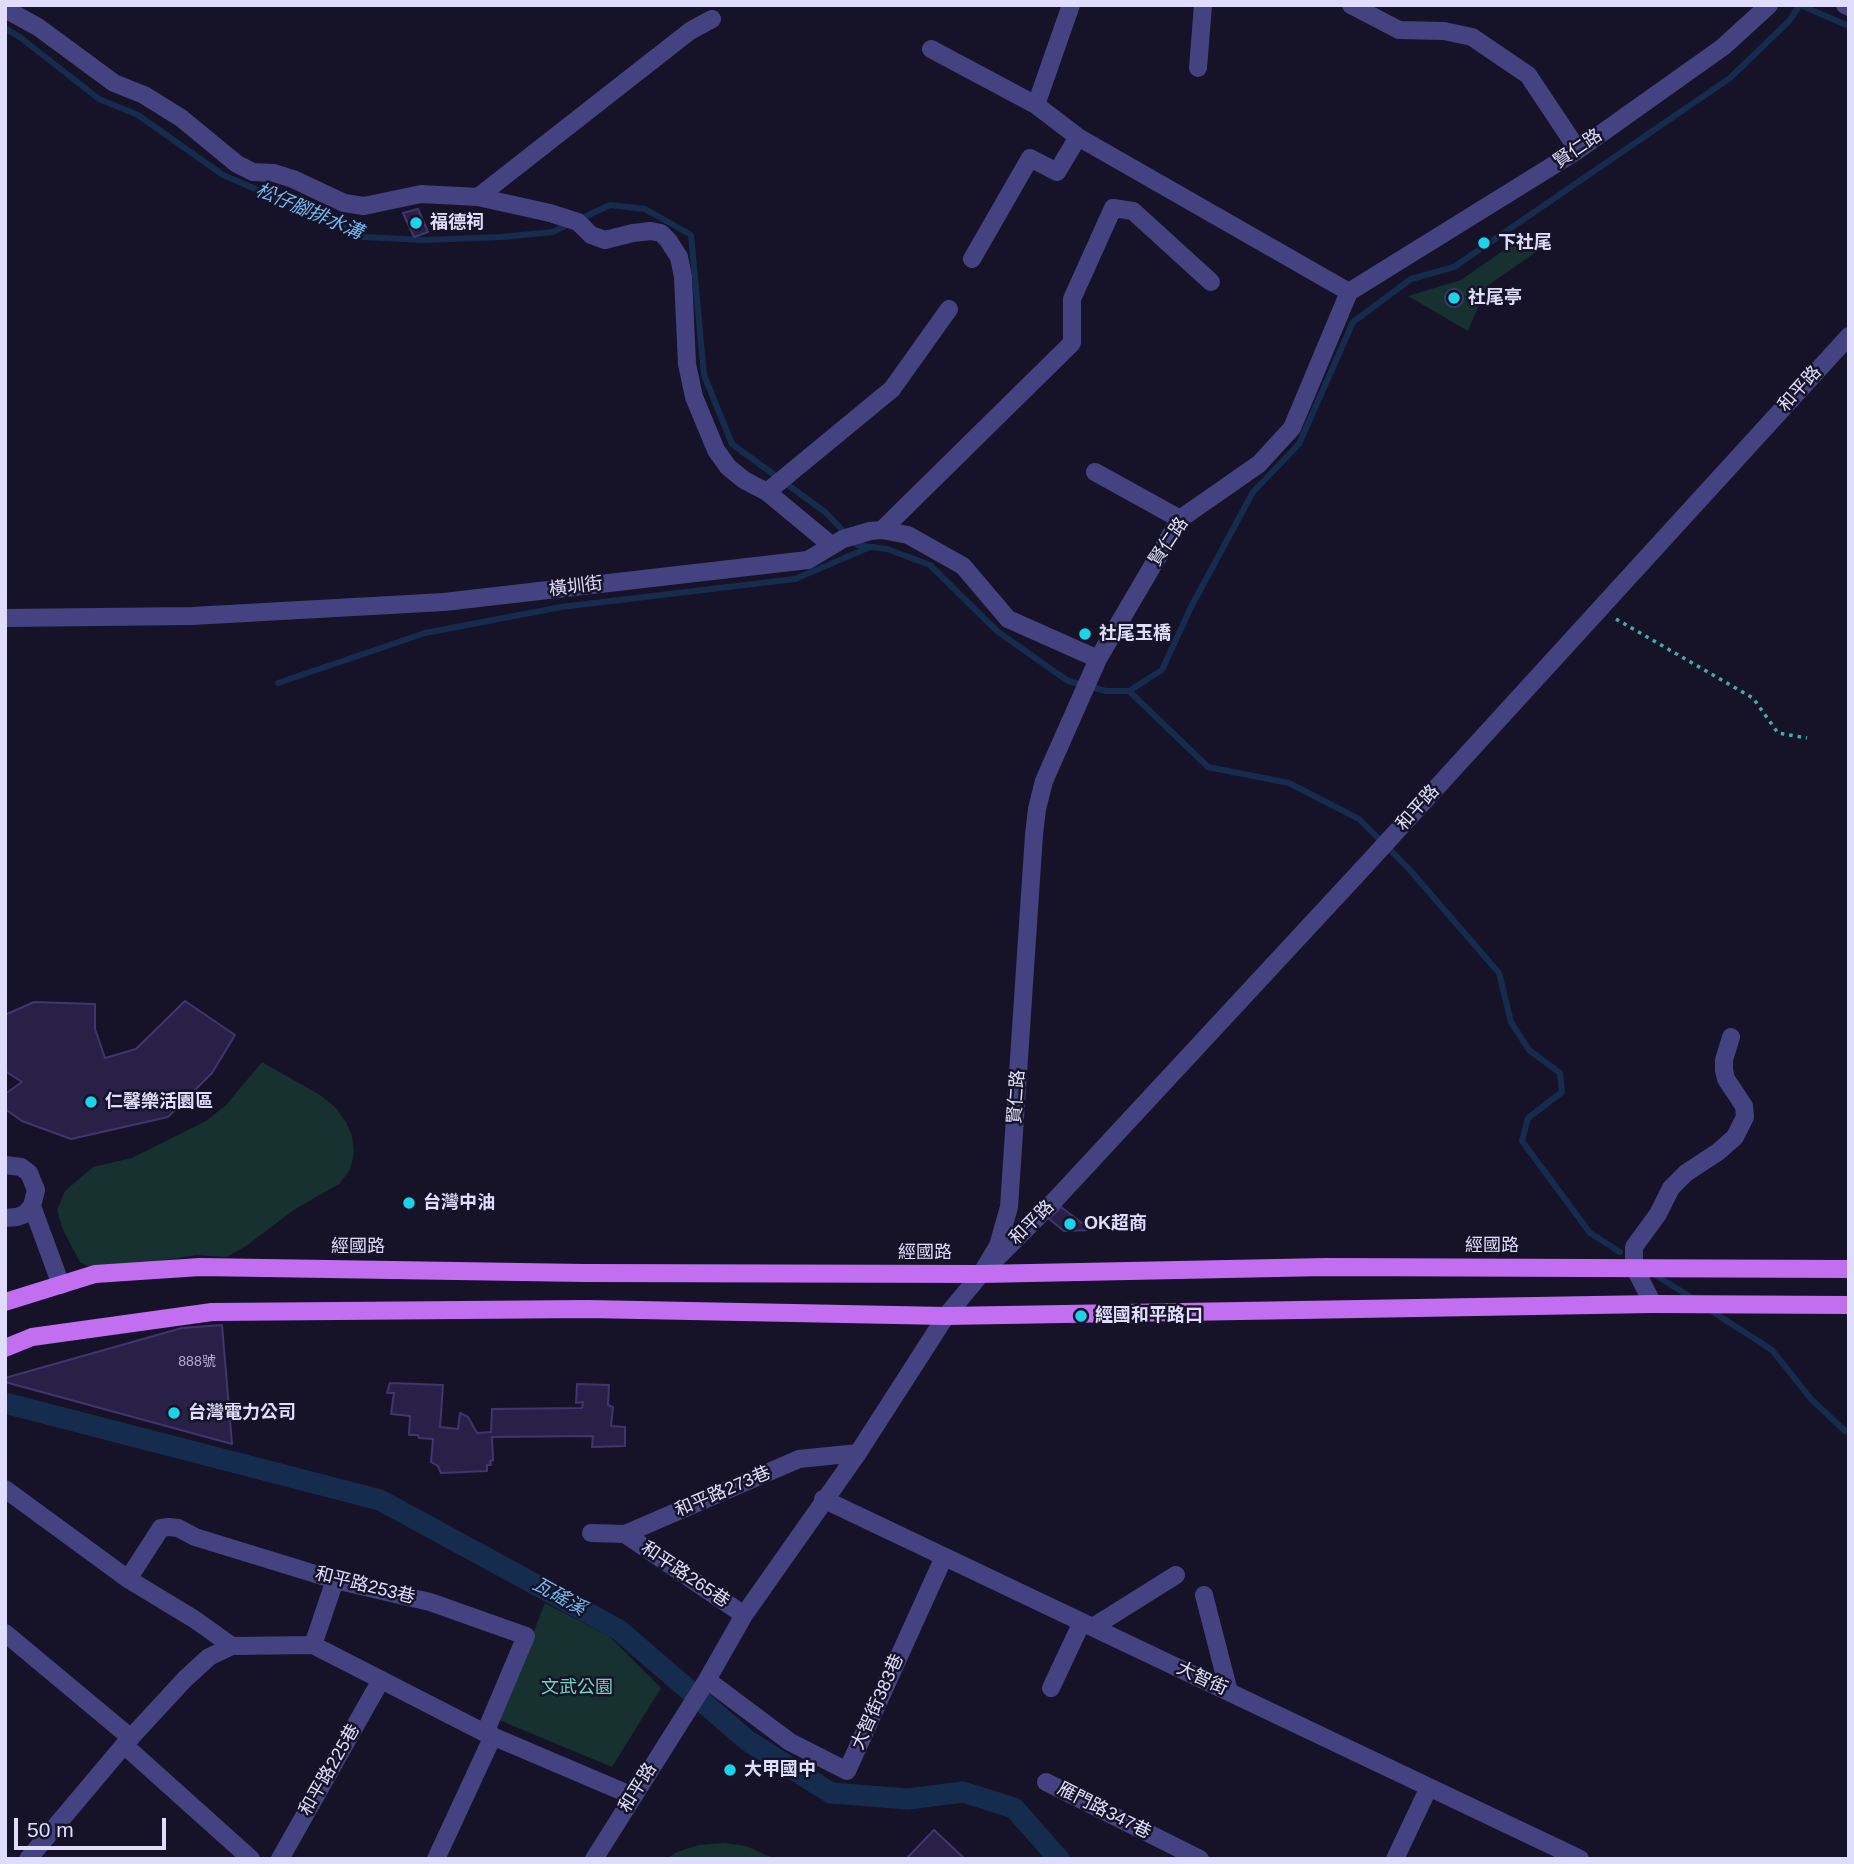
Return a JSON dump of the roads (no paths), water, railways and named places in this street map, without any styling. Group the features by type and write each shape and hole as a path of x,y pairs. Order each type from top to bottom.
{"main road":[{"name":"經國路","path":"5,1302 95,1274 200,1267 597,1273 981,1274 1326,1266 1849,1269"},
{"path":"5,1348 32,1337 212,1312 588,1309 946,1316 1653,1304 1849,1305"}],"street":[{"path":"1036,105 1071,5"},
{"path":"1198,68 1203,5"},
{"path":"1351,5 1399,30 1444,31 1472,37 1528,75 1578,150"},
{"name":"賢仁路","path":"946,1316 981,1274 998,1246 1009,1207 1037,809 1044,781 1098,659 1180,519 1259,464 1292,428 1349,292 1578,150 1723,47 1769,5"},
{"path":"5,9 38,27 114,83 144,95 181,118 215,148 253,172 274,173 344,203 364,206 421,194 478,197 578,222 591,234 605,240 633,233 661,233 679,257 684,277 687,364 694,397 708,435 728,467 837,542"},
{"path":"478,197 690,31 712,19"},
{"path":"931,49 1036,105 1078,137 1349,292"},
{"path":"972,259 1030,158 1057,172 1078,137"},
{"path":"876,530 1072,343 1072,299 1113,208 1133,211 1211,282"},
{"path":"767,492 892,389 949,309"},
{"name":"和平路","path":"981,1274 1056,1199 1365,866 1849,336"},
{"path":"1095,472 1180,519"},
{"path":"876,530 908,535 963,566 1008,619 1098,659"},
{"name":"橫圳街","path":"5,618 192,616 444,602 808,560 837,542 876,530"},
{"path":"1653,1304 1634,1267 1634,1247 1658,1214 1671,1188 1700,1162 1718,1152 1735,1137 1745,1117 1744,1106 1726,1079 1724,1070 1731,1037"},
{"path":"5,1165 21,1167 34,1181 36,1190 32,1206 25,1214 5,1218"},
{"path":"32,1206 61,1285"},
{"path":"707,1680 744,1615 823,1499 858,1453 946,1316"},
{"name":"和平路273巷","path":"591,1533 625,1534 799,1459 858,1453"},
{"path":"5,1489 128,1579 194,1619 232,1646"},
{"name":"大智街","path":"823,1499 1580,1859"},
{"name":"和平路253巷","path":"128,1579 161,1528 178,1528 195,1537 335,1580 430,1602 526,1636 489,1734 436,1859"},
{"name":"和平路265巷","path":"625,1534 744,1615"},
{"name":"大智街383巷","path":"707,1680 790,1742 847,1771 944,1557"},
{"path":"1051,1688 1088,1625 1176,1575"},
{"path":"313,1645 335,1580"},
{"path":"1204,1595 1229,1692"},
{"path":"5,1633 127,1741 250,1859"},
{"path":"28,1859 127,1741 209,1657 232,1646 313,1645 489,1734 633,1796"},
{"name":"和平路225巷","path":"280,1859 381,1680"},
{"name":"和平路","path":"594,1859 707,1680"},
{"name":"雁門路347巷","path":"1046,1782 1200,1859"},
{"path":"1395,1859 1429,1787"}],"waterway":[{"path":"1800,5 1849,26"},
{"path":"1129,691 1162,670 1191,607 1253,492 1299,444 1353,322 1411,279 1454,267 1730,78 1789,21 1800,5"},
{"name":"松仔腳排水溝","path":"5,28 99,99 138,115 223,175 363,237 424,240 501,237 553,232 569,224"},
{"path":"578,220 610,205 645,209 691,235 704,375 732,444 825,512 857,545 887,549 930,565 997,631 1068,681 1106,691 1129,691 1208,767 1289,783 1359,819 1409,869 1499,973 1511,1022 1529,1050 1560,1073 1562,1092 1528,1118 1522,1141 1590,1233 1620,1252"},
{"path":"278,683 425,633 561,607 795,579 870,547"},
{"path":"1654,1274 1692,1298"},
{"path":"1710,1310 1772,1350 1811,1399 1845,1431 1849,1430"},
{"name":"瓦磘溪","path":"5,1403 380,1500 619,1630 748,1741 831,1793 908,1799 963,1792 1014,1808 1059,1859"}],"place":[{"name":"福德祠","path":"416,223"},
{"name":"下社尾","path":"1484,243"},
{"name":"社尾亭","path":"1454,298"},
{"name":"社尾玉橋","path":"1085,634"},
{"name":"仁馨樂活園區","path":"91,1102"},
{"name":"台灣中油","path":"409,1203"},
{"name":"OK超商","path":"1070,1224"},
{"name":"經國和平路口","path":"1081,1316"},
{"name":"台灣電力公司","path":"174,1413"},
{"name":"大甲國中","path":"730,1770"}],"park label":[{"name":"文武公園","path":"577,1688"}]}
